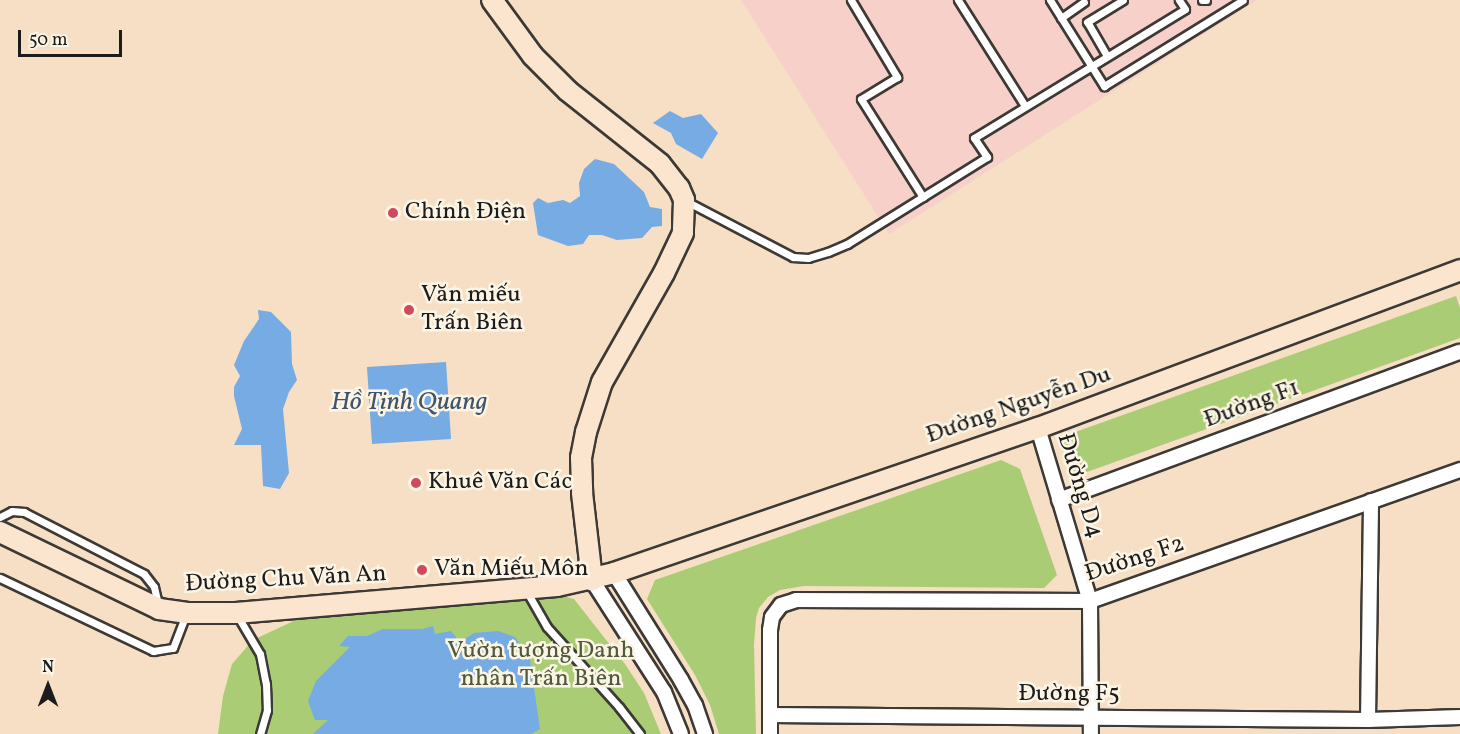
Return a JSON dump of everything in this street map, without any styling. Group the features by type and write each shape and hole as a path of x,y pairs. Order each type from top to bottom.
{"main road":[{"path":"492,0 532,56 568,91 660,164 680,188 684,200 683,233 664,273 602,382 586,432 581,458 582,493 592,580"},
{"name":"Đường Nguyễn Du","path":"592,580 1038,428 1460,270"},
{"name":"Đường Chu Văn An","path":"0,532 159,609 186,613 236,613 526,590 592,580"}],"street":[{"name":"Đường F1","path":"1059,500 1460,352"},
{"name":"Đường D4","path":"1038,428 1090,602 1091,734"},
{"name":"Đường F2","path":"770,715 770,630 772,617 781,605 796,600 1090,602 1460,470"},
{"path":"1368,720 1371,501"},
{"path":"614,573 681,680 695,705 705,734"},
{"path":"592,580 664,692 681,734"},
{"path":"770,715 770,734"},
{"name":"Đường F5","path":"770,715 1368,720 1460,717"}],"lane":[{"path":"851,0 897,77 861,99 923,196"},
{"path":"958,0 1025,106"},
{"path":"1050,0 1104,86 1244,0"},
{"path":"1107,56 1087,22 1123,0"},
{"path":"684,200 793,257 808,258 847,244 987,157 974,138 1185,9 1179,0"},
{"path":"1061,18 1084,2"},
{"path":"0,517 12,511 24,512 144,574 154,587 159,609"},
{"path":"0,578 153,651 173,648 186,613"},
{"path":"526,590 547,627 619,707 640,734"},
{"path":"236,613 256,647 266,684 267,710 260,734"}],"shaded area":[{"path":"741,0 1257,0 889,234"}],"green space":[{"path":"1456,296 1460,308 1460,338 1087,472 1080,474 1072,471 1069,466 1064,444 1067,435"},
{"path":"1001,460 1020,469 1057,575 1044,588 804,586 780,590 768,597 759,608 756,618 754,645 756,734 719,734 710,705 695,675 647,599 655,580"},
{"name":"Vườn tượng Danh nhân Trấn Biên","path":"563,596 574,599 625,664 644,693 661,734 218,734 223,696 232,664 253,640 300,618"}],"water":[{"path":"670,111 683,118 701,114 718,133 702,159 676,144 671,133 653,123"},
{"path":"595,159 614,164 644,192 650,207 662,209 662,226 652,227 642,238 617,240 602,235 589,235 583,244 568,246 538,235 533,203 538,198 548,203 563,200 570,203 580,196 579,183 584,169"},
{"path":"258,310 271,312 291,332 292,364 297,380 289,392 283,409 289,473 280,489 263,486 261,445 234,445 242,429 234,396 234,387 240,376 234,365 244,341 259,319"},
{"name":"Hồ Tịnh Quang","path":"446,362 451,439 372,444 367,367"},
{"path":"433,626 435,634 451,631 460,642 474,633 498,631 515,637 530,660 540,729 531,734 313,734 328,720 315,720 308,701 316,681 350,647 339,646 348,636 367,636 383,629 422,629"}],"place":[{"name":"Chính Điện","path":"393,213"},
{"name":"Văn miếu Trấn Biên","path":"409,310"},
{"name":"Khuê Văn Các","path":"416,483"},
{"name":"Văn Miếu Môn","path":"422,570"}]}
